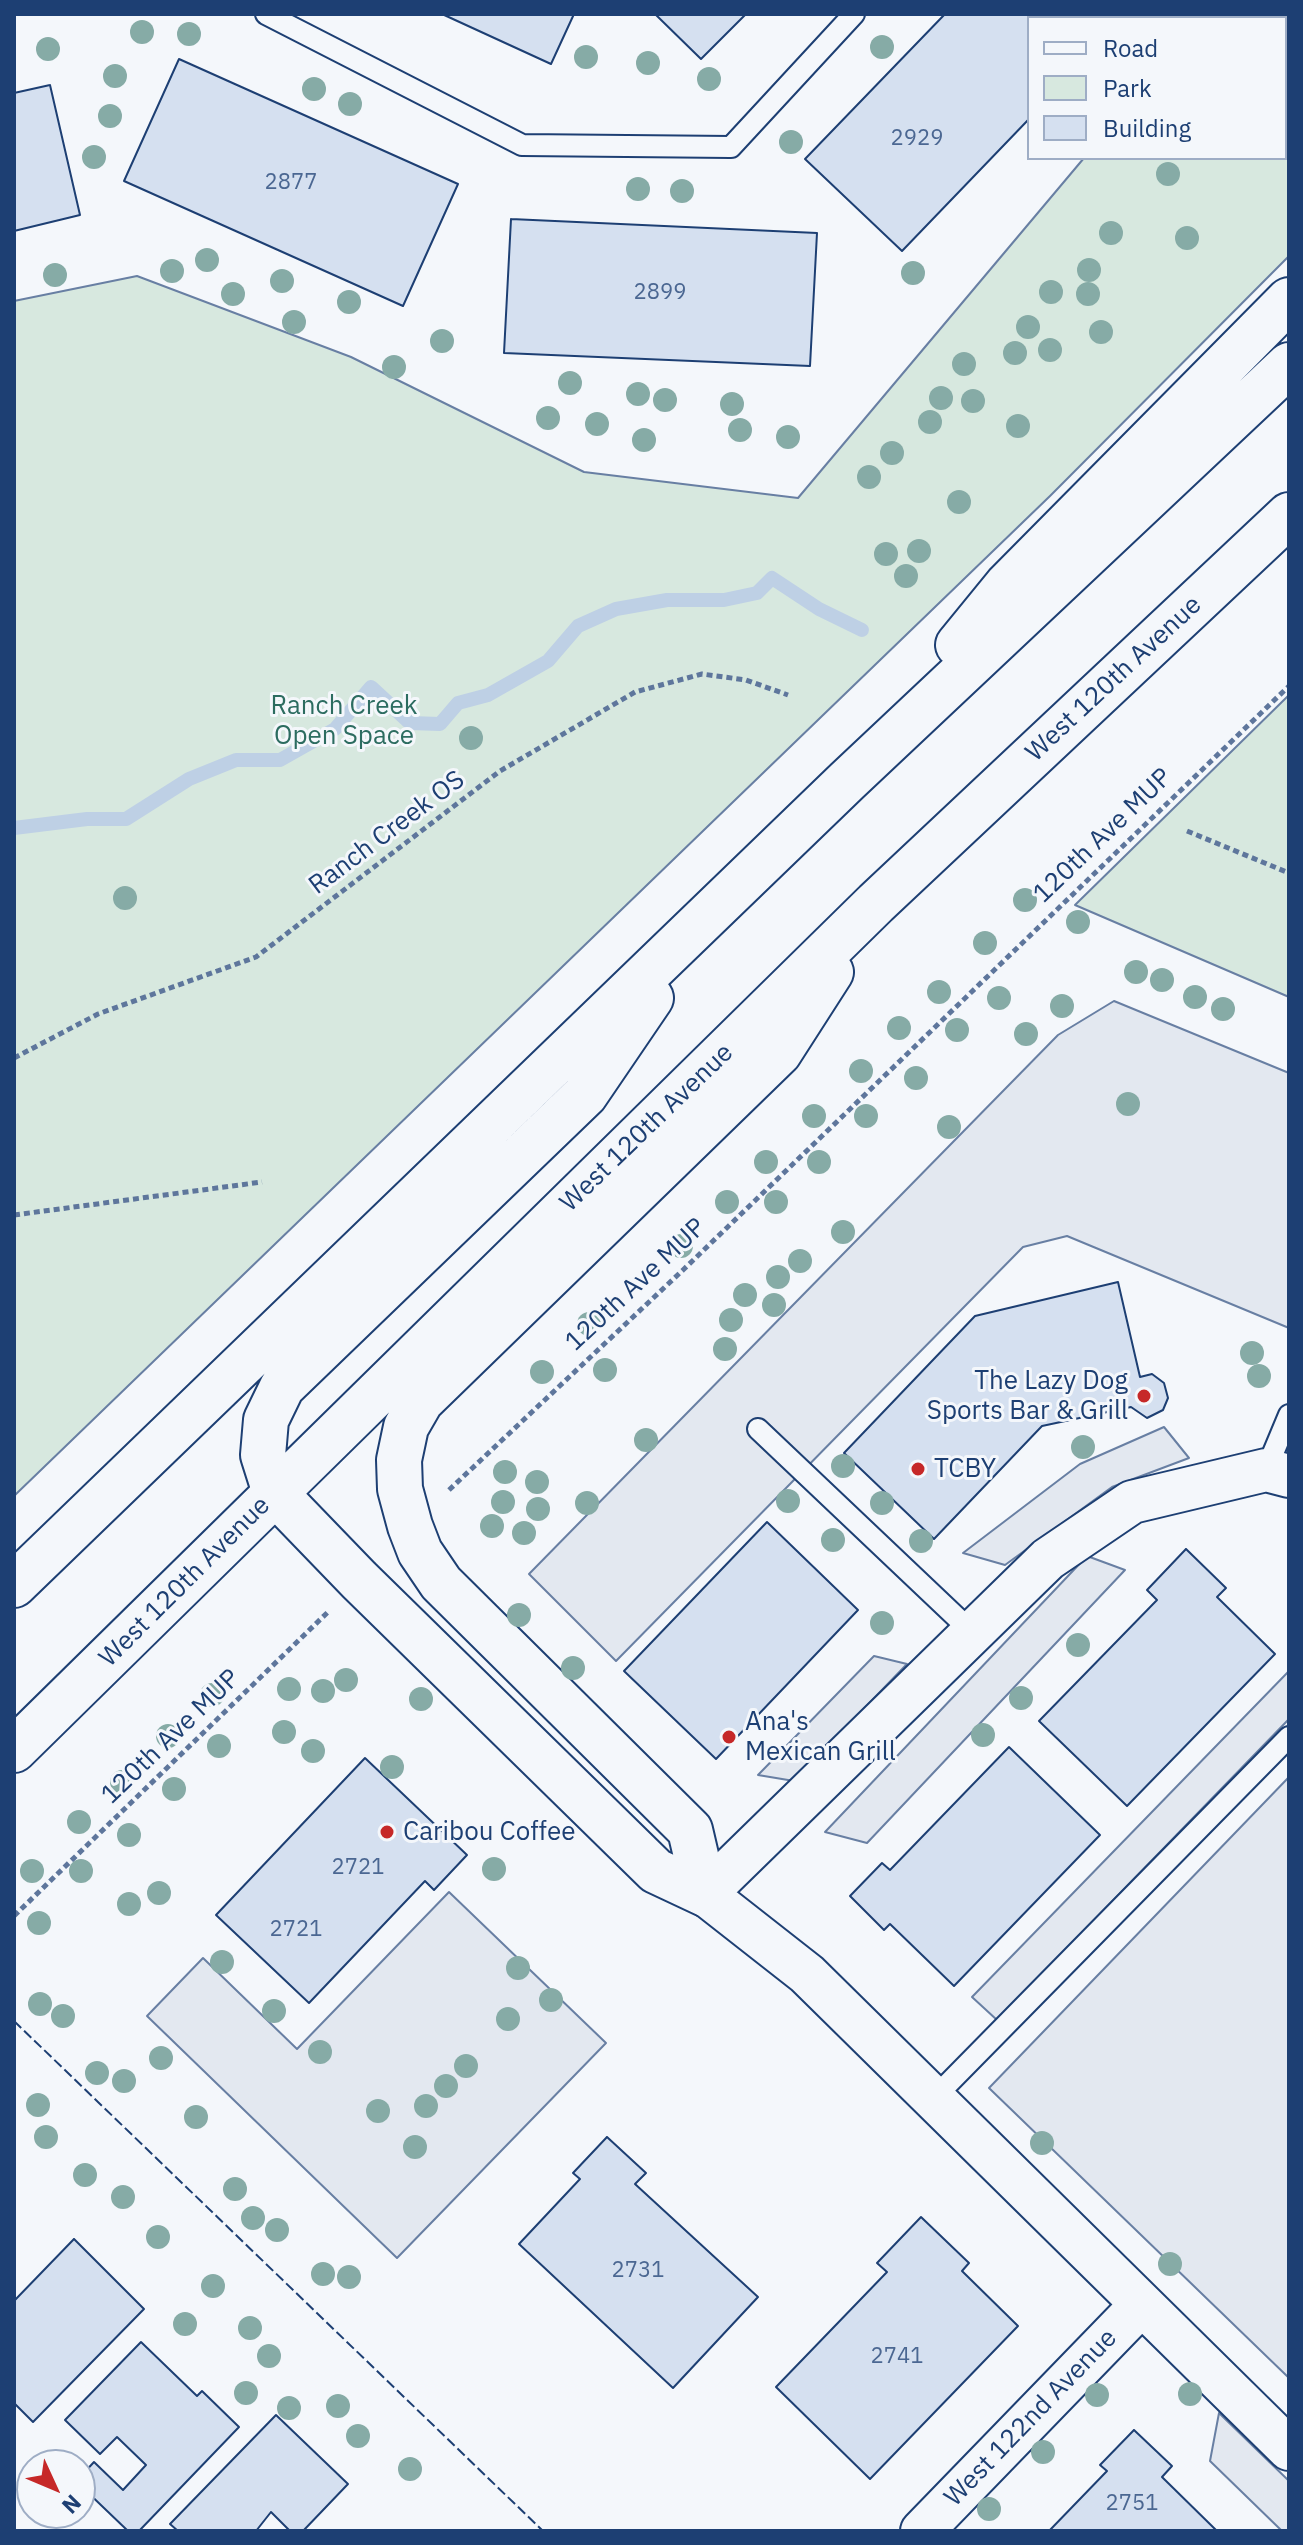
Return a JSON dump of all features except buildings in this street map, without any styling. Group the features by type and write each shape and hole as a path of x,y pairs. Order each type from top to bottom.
{"main road":[{"path":"847,781 1007,585 1289,300"},
{"path":"14,1585 847,781 1289,365"},
{"name":"West 120th Avenue","path":"14,1750 876,903 1289,515"},
{"path":"705,1894 690,1830 441,1583 420,1552 410,1526 400,1489 399,1460 406,1427 421,1401 779,1053 876,903"},
{"path":"704,920 585,1095 282,1387 266,1420 263,1455 275,1493 359,1580 656,1871 705,1894"}],"street":[{"path":"1277,1473 1132,1502 1048,1559 705,1894 807,1974 1289,2449"},
{"name":"West 122nd Avenue","path":"922,2531 1141,2305"}],"lane":[{"path":"266,14 522,145 731,147 854,14"},
{"path":"1277,1473 1289,1415"},
{"path":"758,1429 971,1631"},
{"path":"933,2099 1289,1737"}],"path":[{"name":"Ranch Creek OS","path":"14,1058 98,1014 256,957 500,771 635,692 702,674 746,680 788,695"},
{"name":"120th Ave MUP","path":"410,1526 683,1270 1289,686"},
{"path":"1187,831 1289,873"},
{"path":"14,1215 262,1182"},
{"name":"120th Ave MUP","path":"14,1916 359,1580"}],"green space":[{"name":"Ranch Creek Open Space","path":"1289,14 1289,256 1050,496 14,1496 14,301 137,276 351,357 584,472 798,498 1082,160 1287,160 1287,16 1203,16"},
{"path":"1289,695 1289,997 1075,905"}],"shaded area":[{"path":"1114,1001 1289,1073 1289,1328 1067,1236 1023,1247 616,1661 529,1574 1058,1035"},
{"path":"1164,1427 1189,1458 1112,1487 1005,1565 963,1553 1080,1464"},
{"path":"1087,1556 1125,1570 867,1843 825,1832"},
{"path":"874,1656 907,1664 794,1781 758,1775"},
{"path":"1289,1671 1289,1719 997,2020 972,1997"},
{"path":"1289,1777 1289,2378 989,2088"},
{"path":"449,1892 606,2043 397,2258 147,2016 203,1958 297,2049"},
{"path":"1219,2413 1289,2481 1289,2531 1282,2531 1210,2461"}],"waterway":[{"path":"14,828 87,819 126,819 189,779 236,760 280,760 335,729 371,687 410,723 440,724 458,703 488,695 548,661 578,626 616,609 667,600 724,600 757,593 772,578 819,609 862,630"}],"fence":[{"path":"14,2021 543,2531"}],"place":[{"name":"The Lazy Dog Sports Bar & Grill","path":"1144,1396"},
{"name":"TCBY","path":"918,1469"},
{"name":"Ana's Mexican Grill","path":"729,1737"},
{"name":"Caribou Coffee","path":"387,1832"}]}
